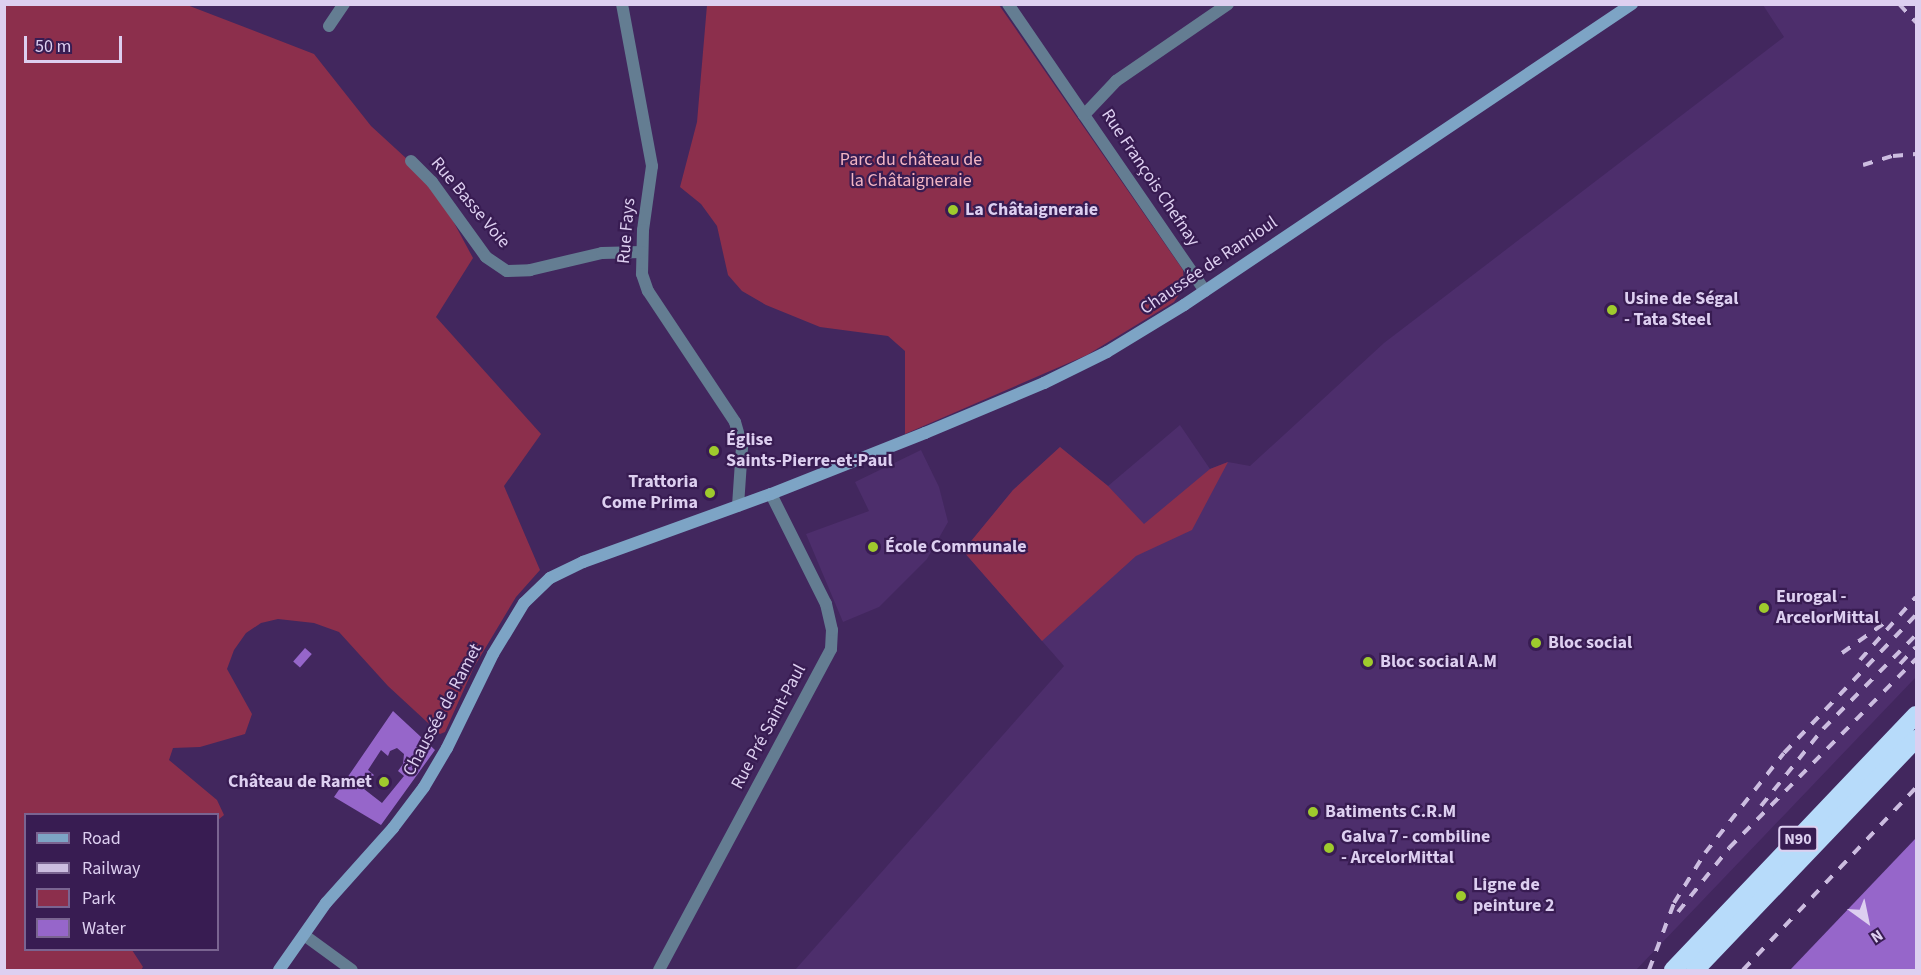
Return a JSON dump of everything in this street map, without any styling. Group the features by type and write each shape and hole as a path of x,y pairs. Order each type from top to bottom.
{"highway":[{"name":"N90","path":"1683,968 1917,716"},
{"name":"N90","path":"1683,968 1917,739"}],"main road":[{"name":"Chaussée de Ramioul","path":"771,494 1044,383 1114,347 1205,291 1632,4"},
{"path":"738,506 771,494"},
{"name":"Chaussée de Ramet","path":"279,970 343,883 393,828 424,787 447,748 493,654 533,592 562,571 738,506"}],"street":[{"path":"329,26 344,4"},
{"name":"Rue Fays","path":"622,4 652,166 642,252 642,274 648,291 735,422 742,447 738,506"},
{"path":"1008,4 1084,115"},
{"name":"Rue François Chefnay","path":"1205,291 1084,115 1116,81 1228,4"},
{"name":"Rue Basse Voie","path":"411,161 432,182 486,257 507,271 530,270 602,253 642,252"},
{"name":"Rue Pré Saint-Paul","path":"659,970 831,649 832,630 826,604 771,494"},
{"path":"304,935 352,970"}],"shaded area":[{"path":"1763,5 1916,5 1916,677 1636,970 795,970 1064,666 963,551 1013,490 1060,447 1108,486 1180,425 1210,469 1228,462 1250,466 1384,343 1784,37"},
{"name":"École Communale","path":"921,450 939,487 948,522 927,559 879,607 843,622 806,534 869,511 855,482"}],"green space":[{"path":"5,5 187,5 314,54 371,126 432,182 473,258 436,317 541,434 504,486 540,570 516,597 474,667 445,732 440,734 388,686 339,632 314,623 278,619 261,623 246,633 234,650 227,669 252,714 245,734 200,747 173,748 169,760 217,800 224,815 219,819 219,813 24,813 24,951 133,951 143,967 141,970 5,970"},
{"name":"Parc du château de la Châtaigneraie","path":"707,5 999,5 1183,270 1184,287 1174,302 1087,355 905,434 905,351 888,336 820,327 766,305 742,291 728,275 717,226 701,204 680,187 697,122"},
{"path":"1060,447 1108,486 1144,524 1210,469 1228,462 1192,530 1136,556 1042,641 963,551 1013,490"}],"water":[{"path":"305,648 312,654 300,667 293,662"},
{"path":"393,711 435,750 381,825 334,797","holes":["397,748 404,754 403,764 398,771 404,776 382,803 364,789 374,775 368,770 381,750 388,756 390,751"]},
{"path":"1916,838 1916,970 1790,970"}],"railway":[{"path":"1899,4 1916,22"},
{"path":"1863,165 1893,156 1916,154"},
{"path":"1860,660 1916,597"},
{"path":"1649,970 1674,903 1705,853 1784,753 1916,615"},
{"path":"1842,653 1886,622"},
{"path":"1761,806 1823,729 1916,635"},
{"path":"1900,664 1916,647"},
{"path":"1678,912 1729,848 1916,659"},
{"path":"1743,970 1916,788"}],"place":[{"name":"La Châtaigneraie","path":"953,210"},
{"name":"Usine de Ségal - Tata Steel","path":"1612,310"},
{"name":"Église Saints-Pierre-et-Paul","path":"714,451"},
{"name":"Trattoria Come Prima","path":"710,493"},
{"name":"École Communale","path":"873,547"},
{"name":"Eurogal - ArcelorMittal","path":"1764,608"},
{"name":"Bloc social","path":"1536,643"},
{"name":"Bloc social A.M","path":"1368,662"},
{"name":"Château de Ramet","path":"384,782"},
{"name":"Batiments C.R.M","path":"1313,812"},
{"name":"Galva 7 - combiline - ArcelorMittal","path":"1329,848"},
{"name":"Ligne de peinture 2","path":"1461,896"}]}
